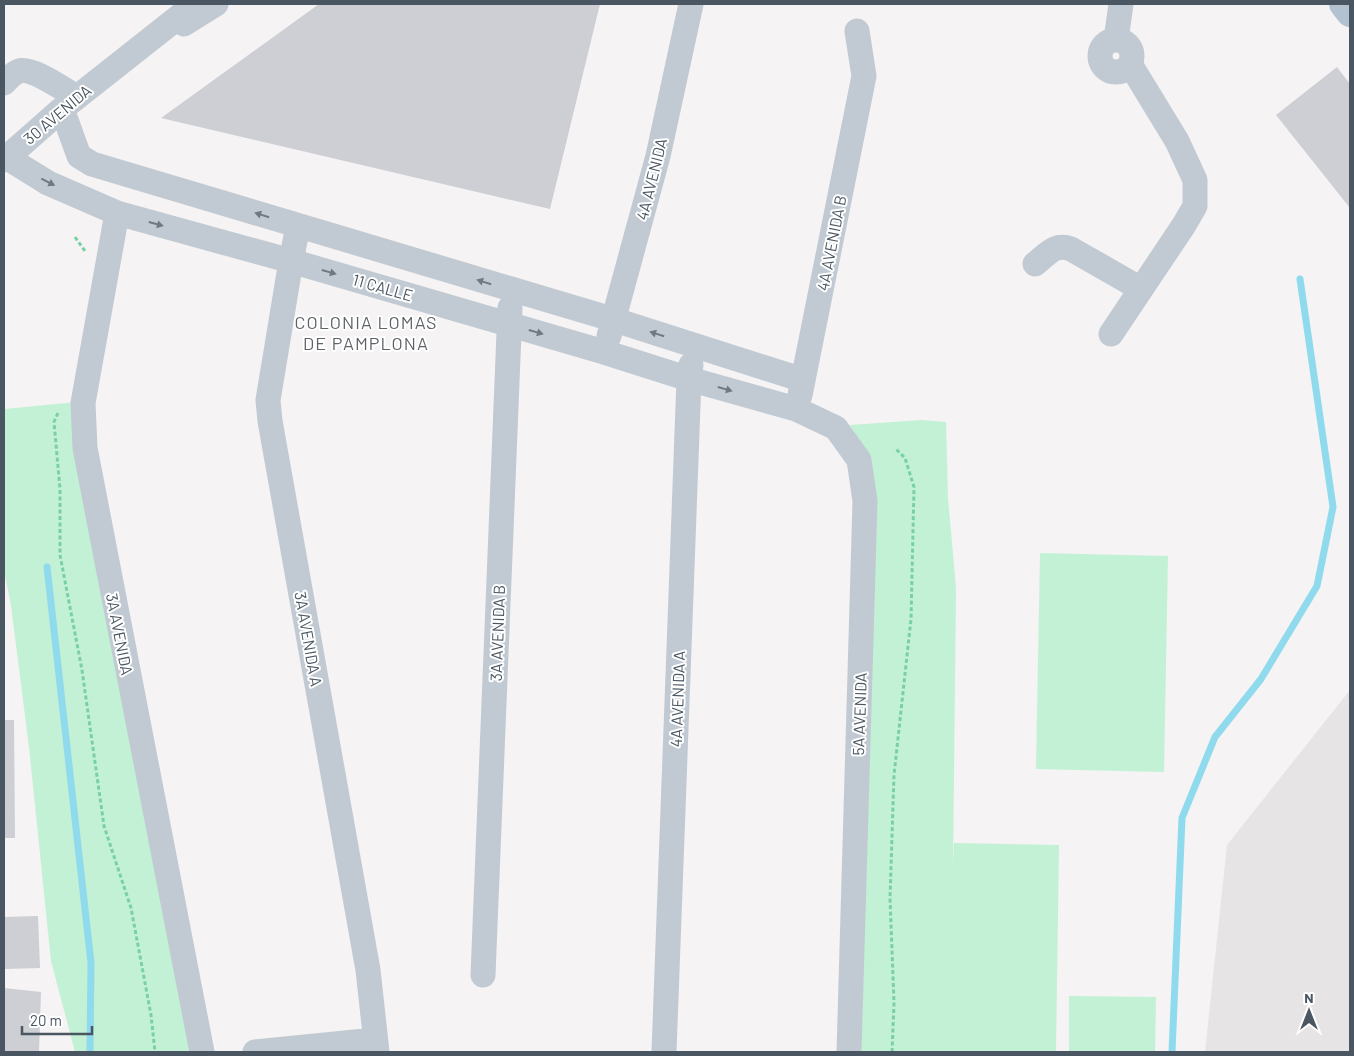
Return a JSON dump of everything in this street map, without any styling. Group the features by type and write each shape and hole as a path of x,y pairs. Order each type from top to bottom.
{"main road":[{"path":"1343,4 1350,13"}],"street":[{"path":"112,70 195,4"},
{"path":"112,70 216,4"},
{"name":"4A AVENIDA","path":"604,352 615,320 658,156 691,4"},
{"path":"1111,334 1195,206 1195,180 1176,141 1130,64 1124,70 1116,72 1108,70 1102,64 1100,56 1102,48 1108,42 1116,40 1121,4"},
{"name":"4A AVENIDA B","path":"796,410 804,380 864,76 857,31"},
{"name":"30 AVENIDA","path":"5,159 69,103 112,70"},
{"path":"4,83 13,74 20,71 37,74 69,103"},
{"name":"11 CALLE","path":"69,103 78,156 92,164 615,320 804,380"},
{"name":"11 CALLE","path":"5,159 48,183 117,213 509,324 796,410"},
{"name":"3A AVENIDA","path":"117,213 83,402 84,448 202,1052"},
{"name":"3A AVENIDA A","path":"298,226 268,400 368,970 376,1046"},
{"path":"1035,264 1055,247 1063,246 1141,288"},
{"name":"3A AVENIDA B","path":"483,975 509,324 512,290"},
{"name":"4A AVENIDA A","path":"664,1052 689,379 694,345"},
{"name":"5A AVENIDA","path":"796,410 836,428 859,460 865,501 848,1052"},
{"path":"255,1052 376,1046"}],"path":[{"path":"75,237 88,256"},
{"path":"62,404 54,422 60,489 60,555 82,670 104,826 131,908 151,1015 155,1052"},
{"path":"892,1052 894,1003 890,898 893,784 912,619 914,487 905,458 896,449"}],"shaded area":[{"path":"1350,690 1350,1052 1205,1052 1227,845"}],"green space":[{"path":"76,402 190,1052 75,1052 51,961 29,747 11,606 4,570 4,413 5,409"},
{"path":"922,420 946,422 948,498 956,588 953,868 954,843 1059,845 1056,1052 860,1052 873,470 850,425"},
{"path":"1040,553 1168,556 1164,772 1036,769"},
{"path":"1069,996 1156,997 1155,1052 1069,1052"}],"building":[{"path":"319,4 600,4 550,209 161,118"},
{"path":"1337,67 1350,84 1350,208 1276,115"},
{"path":"4,720 14,720 15,838 4,838"},
{"path":"38,916 40,968 4,969 4,917"},
{"path":"4,988 41,992 39,1052 4,1052"}],"waterway":[{"path":"1172,1052 1182,818 1215,737 1261,679 1317,586 1333,507 1300,279"},
{"path":"47,567 91,963 90,1052"}],"district":[{"name":"COLONIA LOMAS DE PAMPLONA","path":"366,332"}]}
